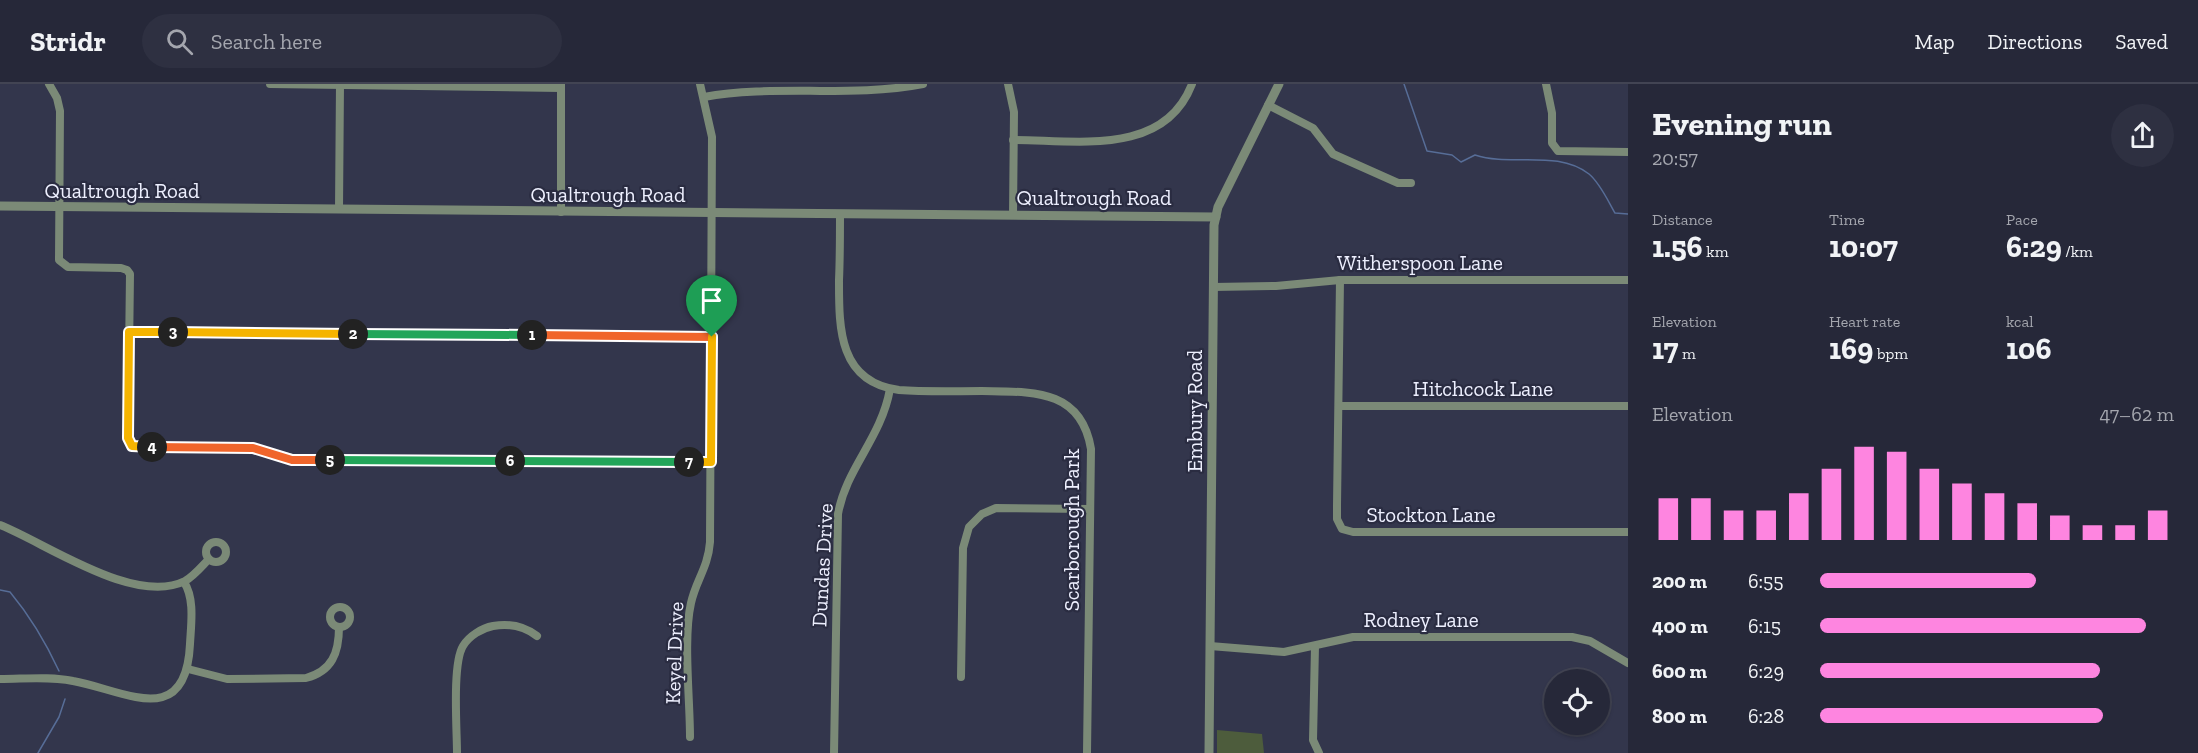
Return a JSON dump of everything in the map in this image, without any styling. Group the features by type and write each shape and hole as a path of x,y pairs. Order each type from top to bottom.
{"street":[{"path":"49,84 57,98 60,111 58,252 62,265 121,268 129,271 128,435 130,444 135,447 253,448 300,460 711,462"},
{"path":"270,84 561,86 561,212"},
{"name":"Keyel Drive","path":"690,737 690,613 709,554 711,462 711,126 700,84"},
{"path":"704,97 736,88 873,89 923,84"},
{"path":"1008,84 1013,104 1013,215"},
{"path":"1013,140 1110,140 1146,133 1171,118 1182,104 1192,84"},
{"name":"Embury Road","path":"1209,753 1213,287 1216,217 1279,84"},
{"path":"1546,84 1552,113 1552,143 1558,151 1628,152"},
{"path":"339,209 340,85"},
{"path":"1268,105 1313,128 1333,154 1398,183 1410,183"},
{"name":"Qualtrough Road","path":"0,206 1216,217"},
{"name":"Scarborough Park","path":"840,214 841,340 845,351 859,370 875,383 890,389 1033,392 1058,399 1078,416 1089,438 1086,753"},
{"name":"Witherspoon Lane","path":"1213,287 1276,286 1340,280 1628,280"},
{"name":"Stockton Lane","path":"1340,280 1337,519 1339,525 1347,531 1628,532"},
{"path":"129,332 712,337"},
{"name":"Dundas Drive","path":"834,753 838,514 846,486 884,417 890,389"},
{"name":"Hitchcock Lane","path":"1339,406 1628,406"},
{"path":"961,677 963,548 969,527 982,514 996,508 1090,509"},
{"path":"0,525 109,577 148,584 184,582 209,559"},
{"path":"0,679 67,680 136,699 152,699 172,691 182,681 188,669 191,607 190,594 184,582"},
{"path":"457,753 458,664 463,646 478,632 496,625 523,626 537,636"},
{"path":"188,669 227,679 306,678 316,675 332,662 338,647 339,627"},
{"name":"Rodney Lane","path":"1210,646 1284,652 1353,637 1572,637 1590,641 1628,663"},
{"path":"1315,646 1313,740 1319,753"}],"green space":[{"path":"1217,730 1262,734 1264,753 1217,753"}],"waterway":[{"path":"1404,84 1427,151 1452,155 1461,162 1475,155 1504,160 1548,160 1576,166 1593,178 1604,192 1615,213 1628,214"},
{"path":"0,590 10,592 24,611 59,671"},
{"path":"38,753 59,717 65,699"}],"route":[{"path":"129,332 712,337 711,462 292,460 253,448 135,447 130,444 128,438 129,332"}]}
